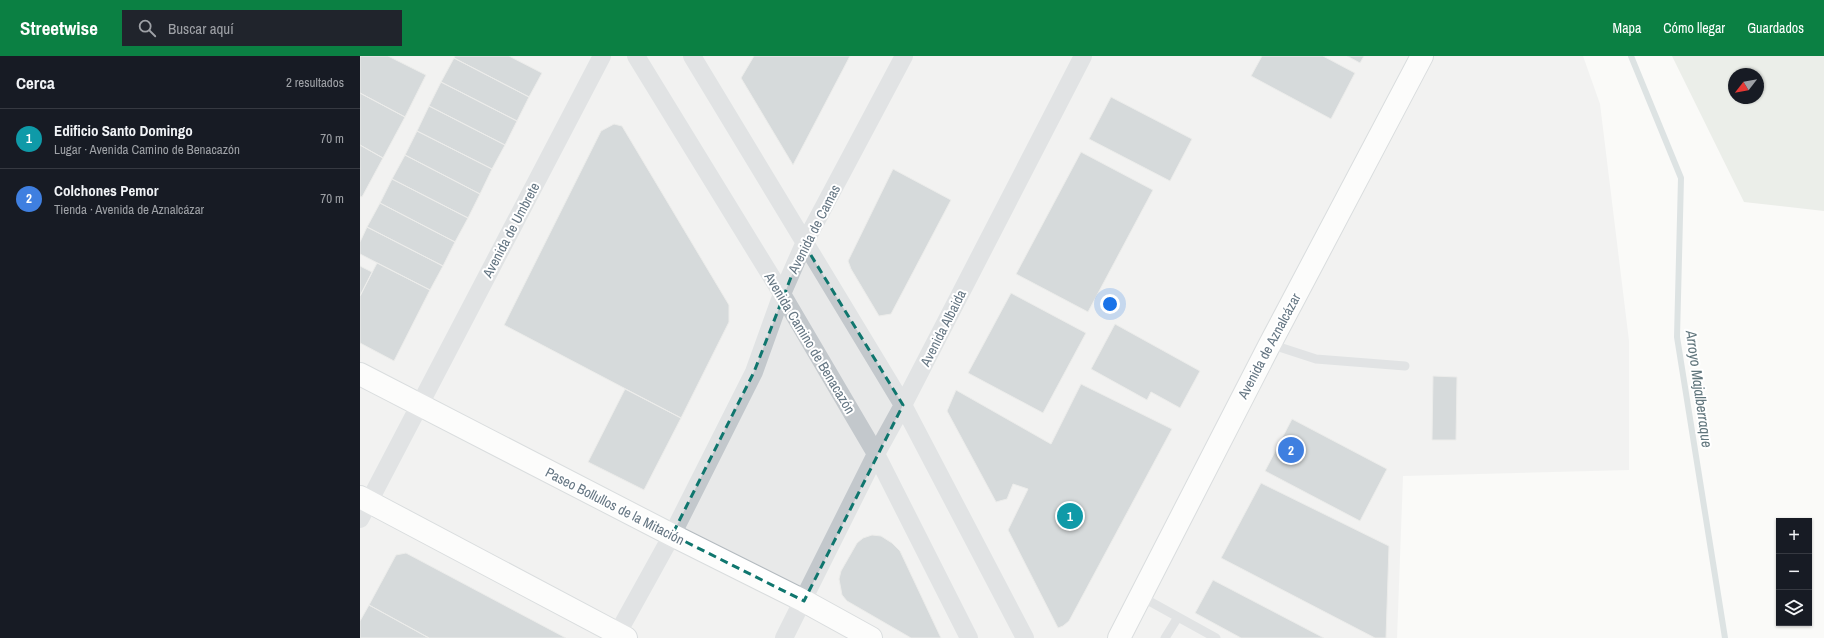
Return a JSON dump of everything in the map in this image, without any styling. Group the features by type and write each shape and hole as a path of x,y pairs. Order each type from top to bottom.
{"street":[{"name":"Avenida de Umbrete","path":"363,506 420,405 602,56"},
{"name":"Avenida Camino de Benacazón","path":"636,56 782,294 876,454 969,638"},
{"path":"692,56 804,244 904,405 1025,638"},
{"name":"Avenida de Camas","path":"620,636 754,372 782,294 804,244 904,56"},
{"name":"Avenida Albaida","path":"784,638 804,601 876,454 904,405 1083,56"},
{"name":"Avenida de Aznalcázar","path":"1119,638 1270,344 1422,56"},
{"name":"Paseo Bollullos de la Mitación","path":"360,374 672,535 804,601 871,638"},
{"path":"363,506 620,636"}],"lane":[{"path":"1270,344 1316,359 1405,366"},
{"path":"1140,596 1216,638"},
{"path":"1166,638 1178,617"}],"highlighted area":[{"path":"804,244 903,405 804,601 672,535 754,372"}],"shaded area":[{"path":"360,56 1583,56 1600,104 1629,341 1629,470 1403,476 1397,638 360,638"},
{"path":"1672,56 1824,56 1824,211 1744,202"}],"building":[{"path":"360,56 388,56 426,75 405,117 360,93"},
{"path":"455,56 509,56 542,73 529,97 454,58"},
{"path":"754,56 850,56 793,165 741,78"},
{"path":"1262,56 1323,56 1355,73 1331,119 1251,76"},
{"path":"1347,56 1364,56 1360,63"},
{"path":"454,58 529,97 517,121 441,82"},
{"path":"441,82 517,121 505,145 429,106"},
{"path":"360,93 405,117 383,158 360,145"},
{"path":"1111,97 1192,139 1170,181 1089,139"},
{"path":"429,106 505,145 492,169 417,131"},
{"path":"614,124 622,126 729,305 729,322 681,418 504,325 601,131"},
{"path":"417,131 492,169 480,194 405,155"},
{"path":"360,145 383,158 362,197 360,196"},
{"path":"1081,152 1153,190 1088,312 1016,274"},
{"path":"405,155 480,194 468,218 392,179"},
{"path":"893,169 951,200 891,314 879,316 851,269 848,261"},
{"path":"392,179 468,218 455,242 380,203"},
{"path":"380,203 455,242 443,266 367,227"},
{"path":"367,227 443,266 430,290 360,254 360,242"},
{"path":"377,263 430,290 394,361 360,343 360,296"},
{"path":"360,266 372,272 360,296"},
{"path":"1011,293 1086,333 1043,413 968,373"},
{"path":"1115,324 1200,371 1180,408 1151,392 1147,400 1091,369"},
{"path":"1433,376 1457,377 1456,440 1432,440"},
{"path":"1081,384 1172,429 1069,621 1058,628 1008,530 1028,489 1013,484 1007,499 996,502 947,411 956,390 1051,444"},
{"path":"625,389 681,418 644,490 588,462"},
{"path":"1292,419 1387,469 1360,521 1265,471"},
{"path":"1261,483 1389,546 1386,638 1375,638 1221,558"},
{"path":"872,535 881,536 892,543 900,551 941,638 911,638 847,601 842,595 839,579 841,571 857,543 863,538"},
{"path":"406,553 566,638 429,638 369,605 396,555"},
{"path":"1213,580 1324,638 1241,638 1195,613"},
{"path":"369,605 429,638 360,638 360,621"}],"waterway":[{"name":"Arroyo Majalberraque","path":"1631,56 1681,178 1677,337 1725,638"}],"place":[{"name":"Colchones Pemor","path":"1291,450"},
{"name":"Edificio Santo Domingo","path":"1070,516"}]}
